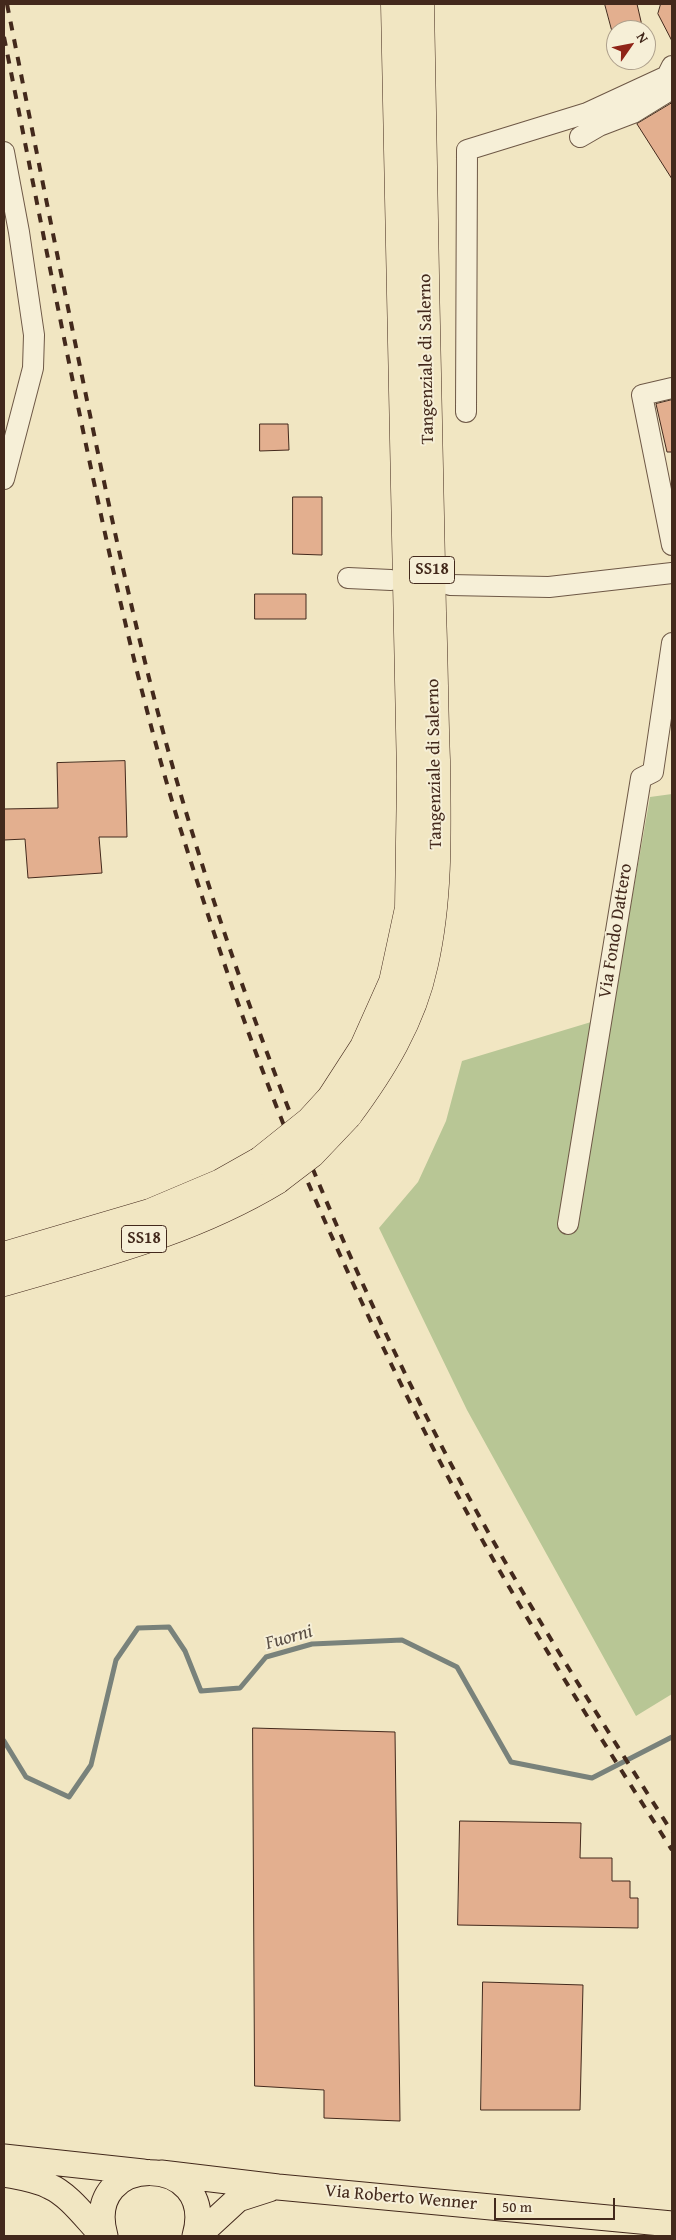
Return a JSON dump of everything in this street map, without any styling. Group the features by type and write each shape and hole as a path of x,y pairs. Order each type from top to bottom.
{"highway":[{"name":"Tangenziale di Salerno","path":"339,1106 393,982 409,908 410,766 394,4"},
{"name":"Tangenziale di Salerno","path":"4,1282 182,1227 246,1198 310,1121 339,1106 376,1077 402,1031 417,991 424,966 433,906 437,820 420,4"},
{"name":"Tangenziale di Salerno","path":"4,1256 150,1212 221,1184 269,1170"}],"main road":[{"name":"Via Roberto Wenner","path":"4,2157 278,2187 672,2224"},
{"path":"104,2236 102,2214 105,2201 111,2190 126,2178 152,2172 174,2178 185,2187 193,2198 197,2212 198,2226 196,2236"},
{"path":"4,2174 32,2179 51,2186 65,2197 104,2236"},
{"path":"196,2236 238,2200 278,2187"}],"street":[{"path":"466,412 467,150 587,113 667,76 672,66"},
{"path":"580,136 598,126 633,113 672,89"},
{"path":"4,152 19,232 34,335 33,368 4,480"},
{"path":"672,388 642,395 672,545"},
{"path":"450,585 549,587 672,573"},
{"path":"348,578 391,580"},
{"name":"Via Fondo Dattero","path":"568,1224 641,778 653,772 672,643"}],"green space":[{"path":"672,794 672,1694 636,1716 467,1410 379,1228 418,1182 446,1121 462,1061 611,1016 650,797"}],"building":[{"path":"605,4 637,4 641,20 609,20"},
{"path":"661,4 672,4 672,41 658,14"},
{"path":"672,103 672,179 637,124"},
{"path":"672,400 672,452 667,452 656,404"},
{"path":"260,424 288,424 289,450 260,451"},
{"path":"293,497 322,497 322,555 293,554"},
{"path":"255,594 306,594 306,619 255,619"},
{"path":"125,761 127,837 99,837 102,873 28,878 25,839 4,840 4,809 58,808 57,763"},
{"path":"253,1728 395,1732 400,2121 324,2118 324,2090 255,2086"},
{"path":"460,1821 581,1823 580,1858 612,1858 612,1881 630,1881 630,1898 638,1898 638,1928 458,1925"},
{"path":"483,1982 583,1985 580,2110 481,2110"}],"waterway":[{"name":"Fuorni","path":"4,1741 26,1777 69,1797 91,1765 116,1660 138,1628 169,1627 185,1651 201,1691 240,1688 266,1657 312,1644 402,1640 457,1667 511,1762 592,1778 672,1737"}],"railway":[{"path":"7,4 121,562 171,762 238,974 298,1134 331,1212 402,1367 440,1443 522,1591 672,1832"},
{"path":"4,37 85,440 116,584 151,727 178,821 221,954 268,1085 334,1241 382,1344 459,1498 517,1601 672,1850"}]}
